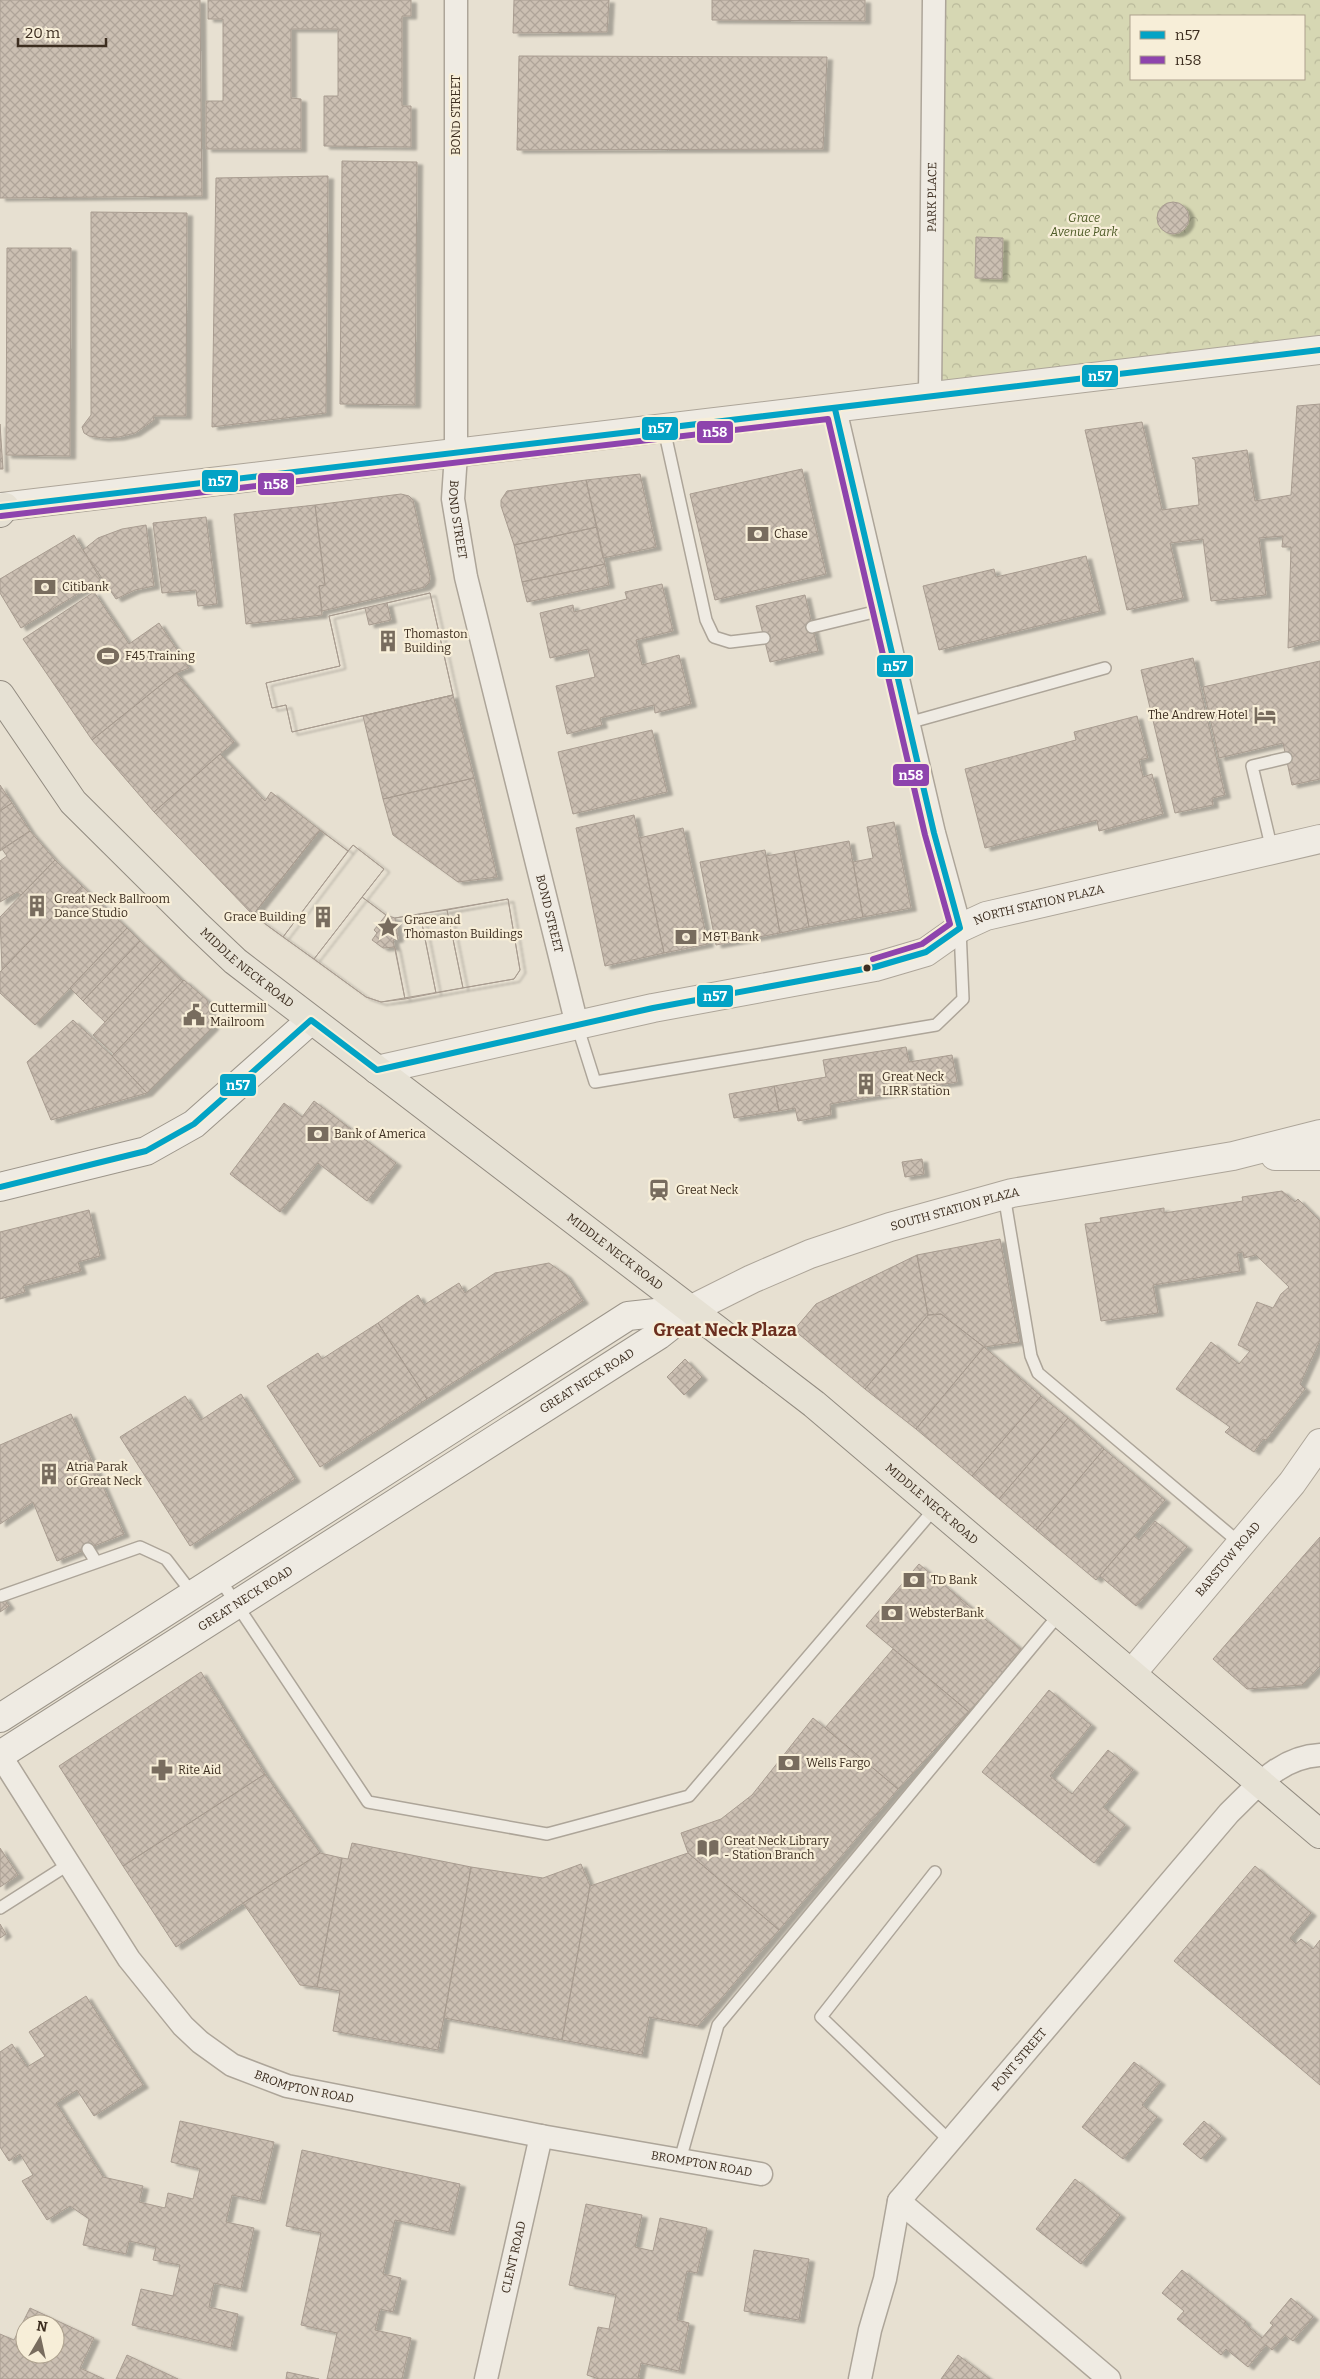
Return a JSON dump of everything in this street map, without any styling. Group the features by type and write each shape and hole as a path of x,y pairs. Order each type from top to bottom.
{"main road":[{"name":"MIDDLE NECK ROAD","path":"0,696 73,802 236,961 814,1404 1320,1834"}],"street":[{"name":"BOND STREET","path":"456,0 456,454 453,499 466,577 577,1025"},
{"name":"PARK PLACE","path":"930,395 934,0"},
{"path":"2,509 835,409 930,395 1320,350"},
{"path":"835,409 934,833 960,928"},
{"name":"NORTH STATION PLAZA","path":"377,1070 652,1008 875,967 926,952 960,928 986,916 1320,839"},
{"path":"0,1187 146,1150 194,1124 311,1020"},
{"name":"SOUTH STATION PLAZA","path":"692,1310 752,1279 840,1242 1004,1195 1233,1156 1320,1134"},
{"name":"SOUTH STATION PLAZA","path":"1233,1156 1320,1156"},
{"path":"0,1718 218,1576 628,1316 692,1310"},
{"name":"GREAT NECK ROAD","path":"0,1755 659,1334 692,1310"},
{"name":"BARSTOW ROAD","path":"1132,1673 1292,1483 1320,1443"},
{"name":"BROMPTON ROAD","path":"0,1755 129,1959 183,2026 200,2042 232,2065 287,2086 540,2136 761,2174"},
{"name":"PONT STREET","path":"899,2201 1211,1832 1259,1782 1302,1756 1320,1756"},
{"name":"CLENT ROAD","path":"486,2379 540,2136"},
{"path":"860,2379 870,2330 885,2279 899,2201"},
{"path":"899,2201 1109,2379"}],"lane":[{"path":"664,429 706,620 714,637 730,642 764,638"},
{"path":"812,627 882,610"},
{"path":"908,723 1105,668"},
{"path":"1272,850 1252,766 1286,758"},
{"path":"577,1025 595,1082 936,1025 963,999 960,928"},
{"path":"1004,1195 1031,1356 1038,1373 1241,1544"},
{"path":"218,1576 368,1802 547,1834 689,1796 936,1507"},
{"path":"1,1596 140,1547 166,1559 192,1593"},
{"path":"88,1549 96,1562"},
{"path":"680,2160 718,2025 1061,1612"},
{"path":"0,1908 69,1864"},
{"path":"935,1872 822,2017 950,2141"}],"green space":[{"name":"Grace Avenue Park","path":"934,0 1320,0 1320,350 930,395"}],"building":[{"path":"0,0 200,0 202,196 0,198"},
{"path":"208,0 411,0 411,16 402,16 402,106 411,106 411,147 324,146 324,96 338,96 338,29 291,29 291,98 301,99 301,149 206,149 206,101 223,101 223,19 208,19"},
{"path":"514,0 609,0 607,32 513,33"},
{"path":"712,0 865,0 865,21 712,20"},
{"path":"519,56 827,57 823,149 517,150"},
{"path":"342,161 417,162 415,405 340,404"},
{"path":"328,176 326,413 212,427 216,178"},
{"path":"1173,202 1184,207 1189,218 1184,229 1173,234 1162,229 1157,218 1162,207"},
{"path":"91,212 187,213 186,416 153,416 154,420 135,433 119,437 103,438 89,436 84,433 82,427 91,415"},
{"path":"976,237 1003,238 1002,279 975,278"},
{"path":"7,248 71,248 70,456 6,455"},
{"path":"1320,404 1320,640 1288,648 1291,547 1282,547 1283,536 1259,538 1266,595 1211,601 1203,539 1170,543 1183,598 1127,610 1085,430 1142,422 1162,510 1199,505 1195,460 1192,458 1247,450 1255,501 1291,495 1297,406"},
{"path":"0,424 3,469 0,469"},
{"name":"Chase","path":"802,469 826,574 715,600 690,494"},
{"path":"640,474 656,547 603,558 586,480"},
{"path":"586,480 597,527 514,545 501,506 501,500 507,491"},
{"path":"401,494 409,496 413,500 430,577 429,583 425,587 322,611 319,586 325,585 315,505"},
{"path":"315,505 325,585 319,586 322,615 246,624 234,514"},
{"path":"206,517 217,604 198,606 196,590 162,593 153,523"},
{"path":"146,525 154,586 135,590 116,599 83,550 98,538 122,529"},
{"path":"597,527 605,564 522,582 514,545"},
{"name":"Citibank","path":"74,535 101,580 21,628 0,593 0,579"},
{"path":"1086,556 1100,611 939,650 923,586 994,569 996,577"},
{"path":"605,564 609,585 527,602 522,582"},
{"path":"662,584 673,631 636,640 642,665 679,655 691,704 655,713 654,705 600,718 602,725 567,734 556,686 595,677 588,649 550,658 540,613 573,605 574,612 627,599 625,592"},
{"name":"F45 Training","path":"94,592 129,644 159,623 189,668 176,673 92,740 23,639"},
{"name":"Thomaston Building","path":"430,593 453,695 292,732 286,705 272,708 266,683 340,666 329,616 365,608 369,625 391,620 387,603"},
{"name":"Thomaston Building","path":"430,593 453,695 292,732 286,705 272,708 266,683 340,666 329,616"},
{"path":"805,595 818,651 770,662 756,606"},
{"path":"1193,658 1225,795 1212,798 1213,805 1175,813 1141,670"},
{"name":"The Andrew Hotel","path":"1320,661 1320,779 1292,785 1283,743 1219,758 1203,687"},
{"path":"176,673 234,742 154,812 92,740"},
{"path":"453,695 474,778 383,799 363,716"},
{"path":"1137,716 1148,758 1139,760 1143,777 1152,774 1163,814 1099,831 1097,820 985,848 965,769 1076,740 1074,732"},
{"path":"652,730 667,792 573,814 558,752"},
{"path":"220,754 265,801 271,792 320,830 253,915 154,812"},
{"path":"474,778 497,877 458,882 393,835 383,799"},
{"path":"0,785 12,803 0,811"},
{"path":"12,803 30,831 0,851 0,811"},
{"path":"634,815 664,953 605,966 576,828"},
{"path":"894,822 911,908 863,917 853,862 873,858 867,827"},
{"path":"683,828 708,944 664,953 639,838"},
{"path":"320,830 348,851 283,937 253,915"},
{"name":"Grace Building","path":"320,830 348,851 353,845 384,869 362,897 386,915 395,918 508,899 520,970 514,979 381,1002 366,997 253,915"},
{"path":"30,831 55,860 21,895 17,892 0,902 0,861 7,856 2,849"},
{"path":"849,841 863,917 809,927 794,851"},
{"path":"353,845 384,869 314,959 283,937"},
{"path":"765,850 780,933 716,945 700,862"},
{"path":"794,851 809,927 780,933 766,856"},
{"name":"Great Neck Ballroom Dance Studio","path":"55,860 82,886 2,970 0,917"},
{"path":"82,886 127,928 35,1025 0,993 0,972"},
{"path":"362,897 386,915 374,930 377,933 372,940 383,948 395,947 405,999 381,1002 366,997 314,959"},
{"path":"508,899 520,970 514,979 463,988 447,910"},
{"path":"447,910 463,988 436,993 420,914"},
{"path":"420,914 436,993 405,999 393,940 398,939 395,918"},
{"path":"127,928 140,941 83,1001 70,988"},
{"path":"140,941 162,961 105,1022 83,1001"},
{"path":"162,961 183,981 114,1054 93,1035"},
{"path":"184,980 207,1000 213,1027 147,1093 112,1056"},
{"path":"73,1020 112,1056 147,1093 51,1120 27,1062"},
{"name":"Great Neck LIRR station","path":"906,1047 909,1062 952,1055 957,1082 830,1104 831,1115 798,1121 795,1108 779,1111 774,1086 826,1077 823,1060"},
{"path":"774,1086 779,1111 734,1118 729,1094"},
{"path":"314,1101 396,1163 367,1201 318,1163 280,1212 230,1174 284,1103 302,1117"},
{"path":"922,1159 924,1174 905,1177 902,1162"},
{"path":"1282,1191 1295,1202 1298,1199 1320,1221 1320,1340 1300,1384 1305,1389 1266,1440 1263,1439 1254,1452 1225,1432 1230,1427 1176,1389 1211,1342 1239,1364 1250,1351 1238,1345 1257,1302 1273,1308 1281,1294 1289,1287 1256,1255 1244,1258 1243,1252 1237,1253 1240,1271 1153,1285 1158,1313 1101,1321 1085,1224 1101,1222 1100,1218 1164,1208 1164,1213 1243,1201 1242,1197"},
{"path":"89,1210 100,1256 78,1262 81,1271 23,1286 25,1292 0,1299 0,1232"},
{"path":"1000,1239 1019,1342 984,1347 941,1314 928,1315 917,1255"},
{"path":"917,1255 928,1315 865,1389 794,1330 816,1304"},
{"path":"549,1263 566,1275 583,1301 427,1399 378,1323 418,1295 424,1305 459,1283 465,1293 495,1273"},
{"path":"941,1314 984,1347 916,1429 865,1389 928,1315"},
{"path":"378,1323 427,1399 320,1467 267,1386 318,1353 322,1359"},
{"path":"984,1347 1041,1396 972,1476 916,1429"},
{"path":"685,1359 702,1377 684,1395 667,1377"},
{"path":"241,1394 295,1479 190,1546 120,1437 185,1396 201,1420"},
{"path":"1041,1396 1068,1418 999,1499 972,1476"},
{"name":"Atria Parak of Great Neck","path":"71,1414 124,1534 57,1561 33,1502 0,1524 0,1445"},
{"path":"1068,1418 1104,1449 1036,1530 999,1499"},
{"path":"1104,1449 1165,1500 1096,1580 1036,1530"},
{"path":"1155,1521 1187,1547 1136,1606 1100,1576 1134,1536 1139,1540"},
{"path":"1320,1537 1320,1666 1302,1685 1247,1689 1213,1659"},
{"path":"919,1564 1022,1650 969,1712 866,1626"},
{"path":"0,1594 9,1606 0,1612"},
{"path":"893,1649 969,1712 898,1789 825,1728"},
{"name":"Rite Aid","path":"201,1672 265,1774 123,1866 59,1766"},
{"path":"1049,1690 1091,1725 1050,1776 1072,1794 1108,1750 1133,1770 1103,1807 1125,1825 1094,1863 982,1772"},
{"path":"813,1718 898,1789 779,1930 688,1853 681,1833 721,1819 752,1795"},
{"path":"265,1774 320,1853 176,1947 123,1866"},
{"path":"352,1843 471,1867 438,2050 333,2031 340,1991 317,1987 342,1858 348,1859"},
{"path":"0,1848 18,1875 0,1887"},
{"path":"320,1853 342,1858 317,1987 300,1985 243,1903"},
{"path":"688,1853 779,1930 698,2026 649,2017 642,2055 562,2040 590,1886"},
{"path":"581,1864 590,1886 562,2040 444,2018 471,1867 543,1878"},
{"path":"1255,1866 1311,1913 1290,1938 1296,1944 1301,1939 1313,1949 1320,1940 1320,2085 1174,1961"},
{"path":"0,1924 6,1934 0,1938"},
{"path":"86,1996 143,2085 94,2116 77,2090 56,2103 103,2177 143,2186 139,2202 165,2208 168,2193 193,2199 200,2169 171,2162 180,2121 274,2142 260,2201 232,2195 226,2222 254,2228 241,2289 214,2283 209,2307 238,2314 231,2348 132,2325 141,2289 173,2296 180,2265 153,2260 156,2247 129,2241 126,2254 83,2245 89,2219 70,2206 47,2220 22,2181 33,2175 20,2154 9,2161 0,2147 0,2052 12,2044 27,2067 45,2056 29,2032"},
{"path":"1134,2062 1160,2082 1142,2105 1157,2117 1123,2159 1082,2127"},
{"path":"1204,2121 1221,2136 1201,2159 1183,2144"},
{"path":"302,2150 460,2184 449,2232 395,2220 383,2274 401,2278 393,2312 380,2309 375,2330 411,2338 402,2379 327,2379 337,2333 301,2325 321,2233 286,2226"},
{"path":"1075,2179 1120,2215 1081,2264 1036,2229"},
{"path":"586,2204 642,2215 635,2247 653,2251 660,2218 707,2228 697,2273 687,2271 677,2320 689,2323 679,2371 641,2363 638,2378 643,2379 599,2379 587,2375 598,2327 609,2329 616,2295 569,2285"},
{"path":"754,2250 809,2259 799,2320 744,2311"},
{"path":"1182,2270 1246,2322 1244,2323 1262,2338 1273,2325 1270,2323 1291,2298 1313,2317 1293,2341 1285,2335 1272,2350 1266,2345 1248,2367 1226,2349 1221,2355 1177,2319 1184,2311 1162,2293"},
{"path":"30,2308 43,2314 27,2314"},
{"path":"65,2324 94,2338 80,2368 104,2379 0,2379 0,2334 14,2340 15,2338 15,2364 65,2364"},
{"path":"127,2355 178,2379 116,2379"},
{"path":"958,2355 990,2379 941,2379"},
{"path":"287,2372 319,2379 286,2379"}],"transit line":[{"name":"n57","path":"0,507 1320,350"},
{"name":"n57","path":"0,1187 146,1151 194,1124 311,1020 377,1070 653,1008 875,967 926,952 960,928 934,833 835,409"},
{"name":"n58","path":"1,516 828,419 925,835 950,924 922,944 873,959"}],"place":[{"name":"Chase","path":"758,534"},
{"name":"Citibank","path":"45,587"},
{"name":"Thomaston Building","path":"388,641"},
{"name":"F45 Training","path":"108,656"},
{"name":"The Andrew Hotel","path":"1265,715"},
{"name":"Great Neck Ballroom Dance Studio","path":"37,906"},
{"name":"Grace Building","path":"323,917"},
{"name":"Grace and Thomaston Buildings","path":"388,927"},
{"name":"M&T Bank","path":"686,937"},
{"name":"Cuttermill Mailroom","path":"194,1015"},
{"name":"Great Neck LIRR station","path":"866,1084"},
{"name":"Bank of America","path":"318,1134"},
{"name":"Great Neck","path":"659,1190"},
{"name":"Atria Parak of Great Neck","path":"49,1474"},
{"name":"TD Bank","path":"914,1580"},
{"name":"WebsterBank","path":"892,1613"},
{"name":"Wells Fargo","path":"789,1763"},
{"name":"Rite Aid","path":"162,1770"},
{"name":"Great Neck Library - Station Branch","path":"708,1848"}],"district":[{"name":"Great Neck Plaza","path":"725,1330"}]}
